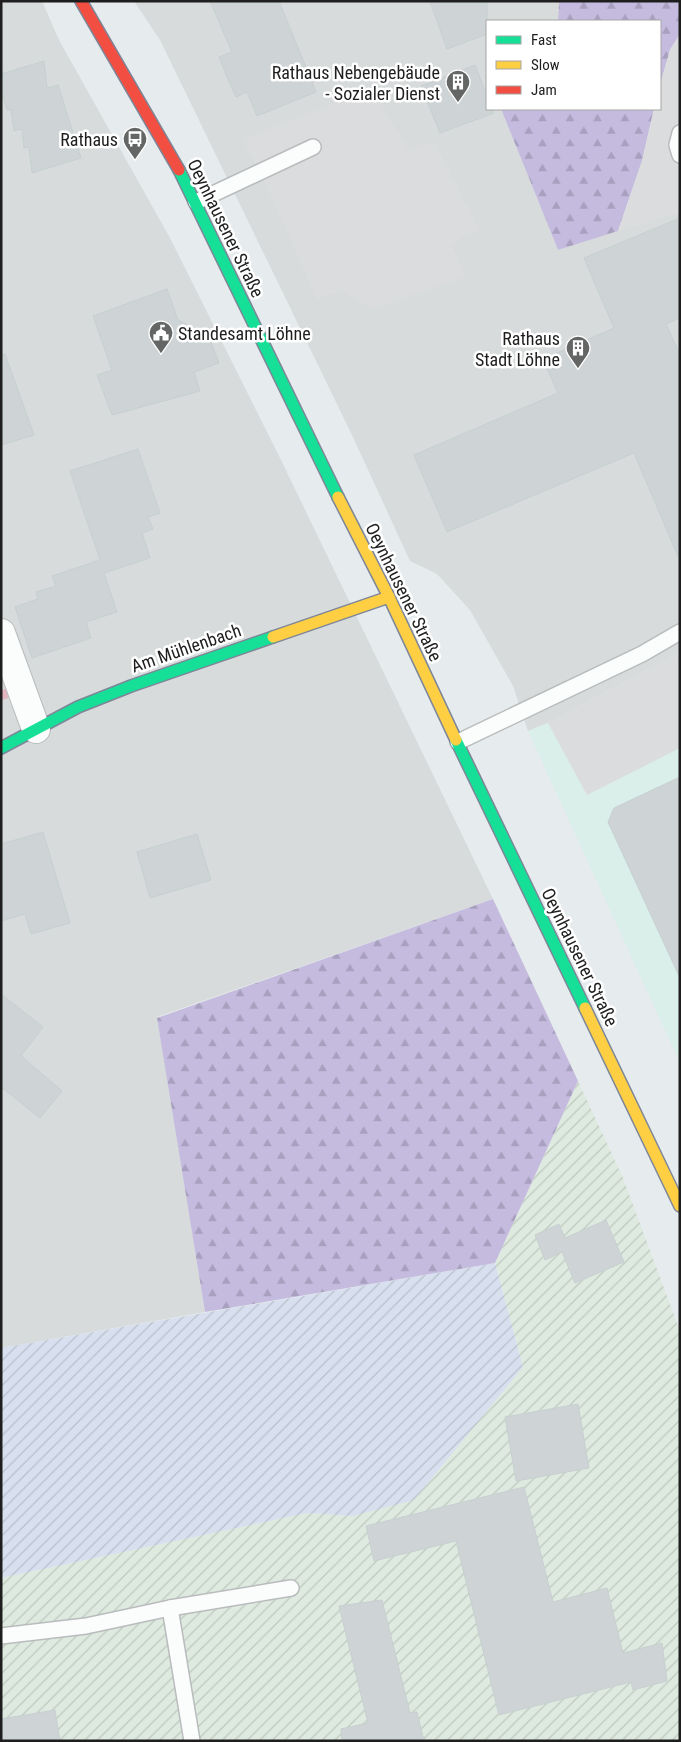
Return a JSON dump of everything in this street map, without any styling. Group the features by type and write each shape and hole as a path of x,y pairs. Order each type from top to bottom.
{"main road":[{"name":"Oeynhausener Straße","path":"81,1 150,117 196,202 310,444 389,597 534,905 677,1192 680,1206"},
{"name":"Am Mühlenbach","path":"1,748 78,707 131,686 389,597"}],"street":[{"path":"1,632 36,729"}],"lane":[{"path":"680,133 677,146 680,154"},
{"path":"196,202 313,147"},
{"path":"458,742 642,654 680,632"},
{"path":"1,1636 86,1626 170,1608 291,1588"},
{"path":"170,1608 192,1741"}],"shaded area":[{"path":"1,1 42,1 59,40 170,238 281,460 493,899 157,1017 205,1312 1,1348"},
{"path":"134,1 559,1 558,20 486,20 486,110 501,110 558,250 680,211 680,652 548,723 528,731 513,686 470,610 437,574 410,561 352,435 160,40"},
{"path":"680,34 680,211 618,231 642,161 654,110 661,110 661,82 670,50"},
{"path":"372,89 409,150 434,141 480,232 461,237 452,245 466,277 372,309 342,291 317,299 260,172 242,139"},
{"path":"680,652 680,748 587,795 548,723"},
{"path":"548,723 587,795 680,748 680,1063 528,731"},
{"path":"578,1081 623,1178 680,1331 680,1741 1,1741 1,1578 307,1513 353,1516 523,1367 495,1263"},
{"path":"495,1263 523,1367 414,1500 353,1516 307,1513 1,1578 1,1348"}],"green space":[{"path":"559,1 680,1 680,34 670,50 661,82 661,20 558,20"},
{"path":"501,110 654,110 642,161 618,231 558,250"},
{"path":"493,899 578,1081 495,1263 205,1312 157,1018"}],"building":[{"path":"210,1 279,1 316,92 257,116 247,92 236,97 227,77 219,57 232,52"},
{"path":"430,1 487,1 486,34 447,49"},
{"path":"44,61 47,88 58,85 81,158 32,173 29,147 24,148 22,129 14,131 11,110 7,110 1,90 1,74"},
{"name":"Rathaus Nebengebäude - Sozialer Dienst","path":"475,65 486,93 486,110 492,110 494,113 440,133 421,86"},
{"name":"Rathaus Stadt Löhne","path":"680,218 680,318 666,324 680,355 680,561 634,453 447,532 414,455 558,393 543,359 614,328 584,258"},
{"name":"Standesamt Löhne","path":"167,289 178,320 186,324 194,343 209,337 219,363 194,372 200,391 112,415 97,375 112,370 93,316"},
{"path":"5,354 34,435 1,445 1,355"},
{"path":"138,449 160,513 148,517 153,529 142,533 150,558 104,573 117,612 86,622 91,638 32,658 15,607 38,599 36,592 56,586 52,576 100,560 70,471"},
{"path":"680,777 680,978 608,822 614,808"},
{"path":"43,832 70,923 31,934 25,914 1,921 1,844"},
{"path":"197,834 211,880 150,898 137,852"},
{"path":"1,994 43,1027 21,1056 62,1091 40,1118 1,1087"},
{"path":"606,1220 624,1262 575,1283 562,1252 545,1260 535,1235 559,1224 565,1238"},
{"path":"578,1404 589,1468 516,1481 505,1417"},
{"path":"524,1487 553,1602 607,1588 623,1653 662,1643 667,1681 633,1690 631,1682 499,1715 456,1541 374,1561 366,1526"},
{"path":"382,1600 410,1713 417,1712 424,1741 342,1741 341,1729 368,1723 339,1606"},
{"path":"55,1710 60,1741 1,1741 1,1719"}],"waterway":[{"path":"1,695 5,694"}],"traffic: fast":[{"path":"179,170 338,497"},
{"path":"1,748 78,707 131,686 273,637"},
{"path":"456,740 585,1008"}],"traffic: slow":[{"path":"338,497 389,597 456,740"},
{"path":"273,637 389,597"},
{"path":"585,1008 680,1206"}],"traffic: jam":[{"path":"81,1 179,170"}],"place":[{"name":"Rathaus Nebengebäude - Sozialer Dienst","path":"458,103"},
{"name":"Rathaus","path":"135,160"},
{"name":"Standesamt Löhne","path":"161,354"},
{"name":"Rathaus Stadt Löhne","path":"578,369"}]}
